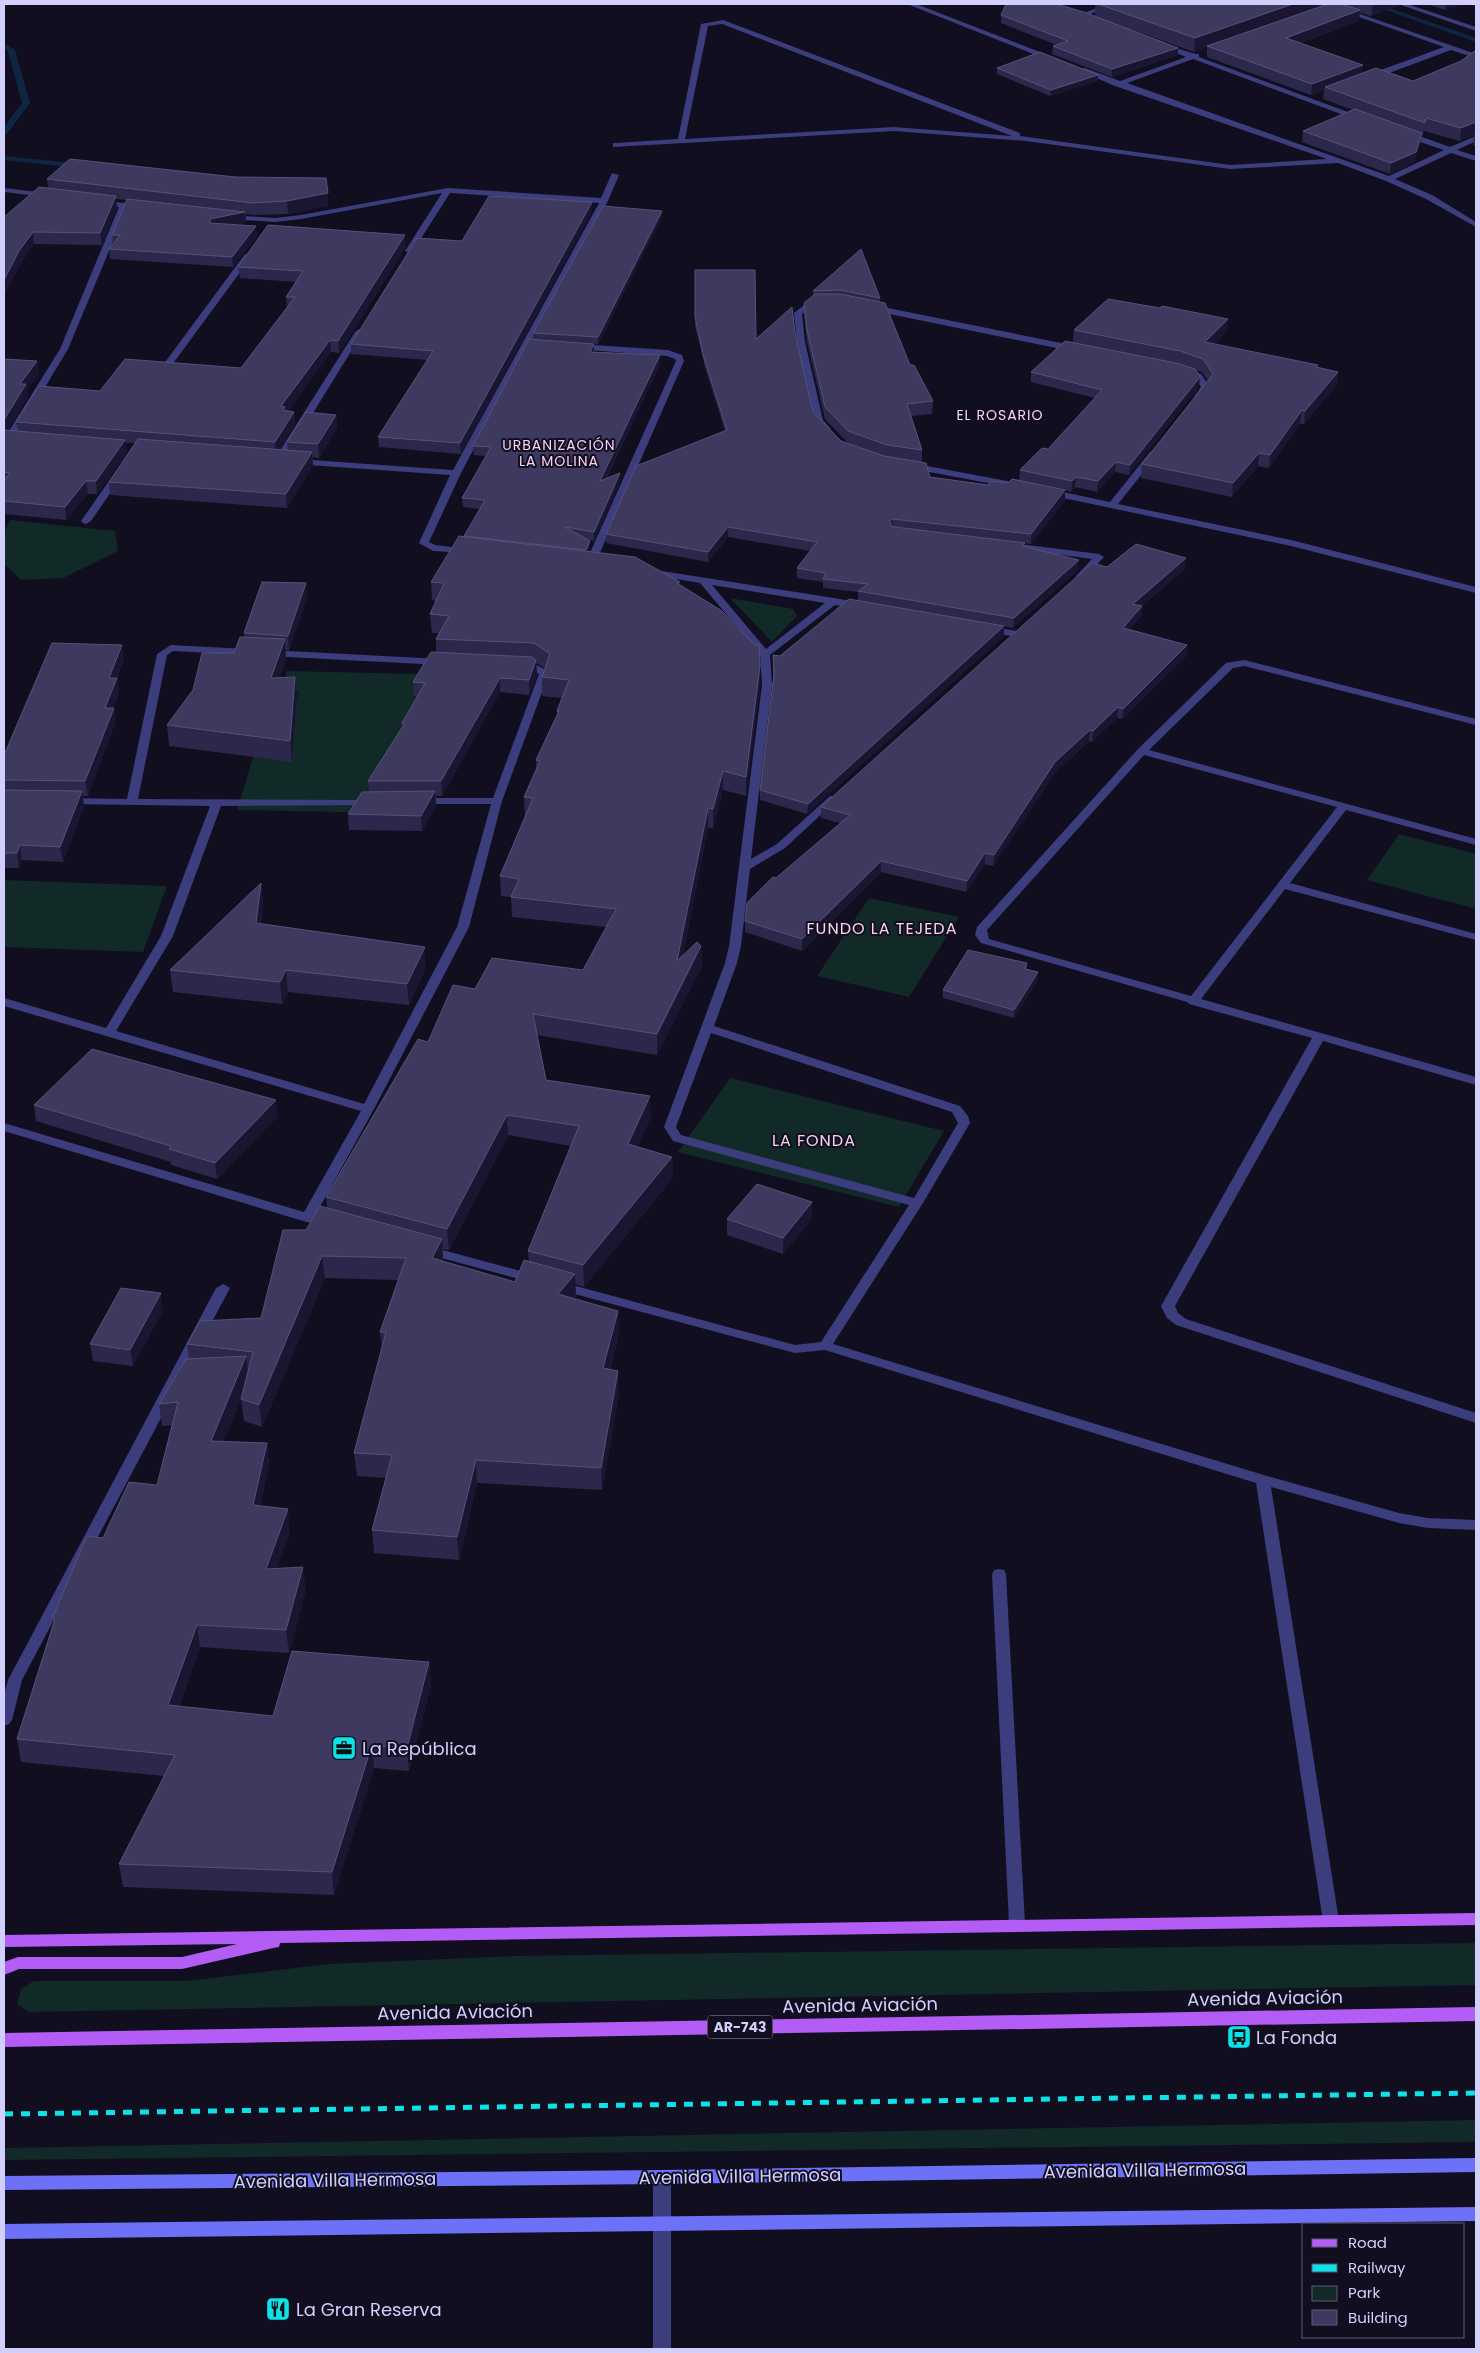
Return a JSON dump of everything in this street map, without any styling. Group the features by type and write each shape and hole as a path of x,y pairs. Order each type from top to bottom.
{"main road":[{"path":"4,1941 1017,1924 1476,1919"},
{"path":"4,1969 18,1963 182,1963 298,1936"},
{"name":"Avenida Aviación","path":"6,2038 1476,2014"},
{"name":"Avenida Villa Hermosa","path":"4,2183 662,2177 1476,2165"},
{"path":"4,2232 1476,2214"}],"street":[{"path":"910,4 1064,63"},
{"path":"1080,16 1113,4"},
{"path":"1325,4 1476,56"},
{"path":"1401,4 1468,23 1476,28"},
{"path":"1317,13 1334,7"},
{"path":"1072,13 1097,22"},
{"path":"681,141 706,24 714,22 723,22 1026,139"},
{"path":"1158,44 1366,120"},
{"path":"1365,79 1449,48"},
{"path":"1118,84 1210,51"},
{"path":"4,64 4,69"},
{"path":"1073,66 1118,84 1389,179 1428,197 1476,225"},
{"path":"1309,100 1318,96"},
{"path":"616,145 876,129 1026,139 1230,167 1340,161"},
{"path":"1394,130 1476,159"},
{"path":"1389,179 1450,150 1474,141"},
{"path":"472,552 433,548 424,543 456,473 525,343 604,201 616,175"},
{"path":"4,190 54,196"},
{"path":"217,215 274,220 301,217 448,190 604,201"},
{"path":"406,257 448,190"},
{"path":"90,201 152,208"},
{"path":"10,439 64,349 124,205"},
{"path":"269,227 274,220"},
{"path":"166,367 252,251"},
{"path":"831,302 812,302 798,313 801,342 819,421 832,434"},
{"path":"859,305 1081,350"},
{"path":"363,325 274,460 456,473"},
{"path":"525,343 668,353 679,357 680,361 590,564"},
{"path":"1178,369 1198,376 1206,387 1194,402"},
{"path":"1112,505 1159,446"},
{"path":"902,464 1034,489 1291,543 1476,590"},
{"path":"86,521 125,465"},
{"path":"1002,544 1099,558 1072,584"},
{"path":"637,570 872,608"},
{"path":"702,579 766,654 767,685 746,867 731,962 670,1127 672,1133 677,1138 917,1202"},
{"path":"766,654 834,601"},
{"path":"979,627 1017,635"},
{"path":"132,802 162,654 172,648 457,663"},
{"path":"1476,722 1244,663 1230,665 1142,751 981,929 981,935 985,941 1193,1002 1476,1081"},
{"path":"307,1218 368,1109 463,927 497,800 544,673 535,667 506,665"},
{"path":"1142,751 1476,842"},
{"path":"746,867 781,846 840,793"},
{"path":"410,801 497,800"},
{"path":"53,801 381,802"},
{"path":"109,1033 167,936 217,803"},
{"path":"1193,1002 1344,805"},
{"path":"1284,885 1476,937"},
{"path":"4,1002 368,1109"},
{"path":"706,1027 956,1109 962,1116 964,1123 917,1202 825,1346"},
{"path":"1319,1036 1168,1306 1172,1315 1181,1322 1476,1418"},
{"path":"4,1127 346,1228"},
{"path":"413,1246 796,1349 825,1346 1263,1480 1399,1518 1428,1523 1476,1525"},
{"path":"4,1715 15,1680 223,1288"},
{"path":"1263,1480 1331,1921"},
{"path":"999,1574 1017,1924"},
{"path":"662,2177 662,2349"}],"green space":[{"path":"10,520 115,531 118,551 63,578 21,580 4,564 4,532"},
{"path":"730,598 793,609 797,616 772,642"},
{"path":"287,671 421,674 387,813 237,810 255,751 281,752 299,692 282,687"},
{"path":"1399,834 1476,854 1476,909 1367,880"},
{"path":"4,880 167,886 143,952 4,947"},
{"path":"869,898 959,917 909,997 817,976"},
{"path":"730,1078 944,1131 899,1207 678,1152"},
{"path":"1476,1943 1476,1985 29,2012 17,2004 21,1989 34,1981 187,1981 328,1964 514,1956"},
{"path":"1476,2120 1476,2142 4,2160 4,2148"}],"building":[{"path":"1006,4 1056,4 1084,12 1178,48 1112,69 1053,46 1068,41 1001,15"},
{"path":"1098,4 1293,4 1195,38"},
{"path":"1328,4 1341,4 1360,10 1286,38 1363,65 1312,84 1207,46"},
{"path":"1476,50 1476,122 1461,128 1426,118 1425,123 1325,87 1376,68 1413,81 1461,61"},
{"path":"1040,52 1098,75 1051,90 997,68"},
{"path":"1355,109 1422,133 1416,152 1391,163 1303,131"},
{"path":"70,159 235,177 326,178 328,193 287,201 253,203 47,179"},
{"path":"39,187 116,196 100,233 33,232 19,251 4,280 4,217"},
{"path":"489,196 592,202 460,443 378,437 433,351 351,344 417,238 462,241"},
{"path":"127,199 245,212 210,219 210,223 256,226 232,257 109,249 120,235 112,235"},
{"path":"603,206 662,211 598,337 533,333"},
{"path":"268,225 405,235 338,341 330,340 281,406 285,407 283,410 294,412 275,442 16,422 39,386 100,391 125,359 241,368 295,297 286,297 303,271 238,267"},
{"path":"861,249 880,298 840,290 813,291"},
{"path":"695,270 755,270 756,339 792,307 795,333 813,412 841,441 884,456 926,463 930,477 988,485 991,481 1008,483 1012,479 1065,490 1031,534 892,519 890,520 891,526 1025,543 1022,546 1079,560 1014,618 858,591 868,584 823,579 826,573 797,568 817,542 728,527 708,552 606,534 636,466 727,430 704,358 695,317"},
{"path":"815,294 840,294 885,303 910,365 914,365 933,401 907,404 922,450 887,445 848,431 825,407 807,330 804,303"},
{"path":"1108,299 1160,308 1162,306 1228,319 1205,342 1318,365 1316,367 1338,372 1305,411 1302,410 1270,455 1259,453 1233,483 1142,464 1213,374 1203,359 1180,351 1074,330"},
{"path":"529,339 594,344 590,352 660,355 600,481 620,473 594,532 565,527 590,541 586,550 464,536 485,500 462,498 491,447 473,446"},
{"path":"1065,341 1176,363 1195,369 1200,377 1130,465 1116,462 1098,481 1076,477 1072,481 1020,470 1042,448 1048,449 1102,390 1031,372"},
{"path":"4,359 37,361 20,384 26,384 4,420"},
{"path":"306,412 336,415 318,444 287,442"},
{"path":"4,430 125,440 96,481 86,481 65,507 4,501 4,481 10,473 4,472"},
{"path":"138,439 312,452 286,494 109,482"},
{"path":"459,536 635,557 680,582 677,583 722,611 755,645 759,645 760,666 746,777 723,771 713,809 708,808 677,961 697,942 701,946 657,1034 533,1014 546,1080 650,1096 628,1144 672,1157 583,1265 528,1251 579,1126 507,1115 447,1229 326,1197 418,1039 428,1042 453,985 475,989 492,958 583,970 616,909 511,897 519,879 500,876 533,798 524,797 540,761 536,760 559,711 557,711 569,680 542,677 550,654 534,643 436,639 449,616 430,614 444,583 431,582"},
{"path":"1136,544 1186,558 1133,604 1142,606 1123,628 1187,645 1123,709 1118,707 1093,731 1090,730 1055,762 994,855 985,853 967,881 881,861 802,939 745,921 747,903 773,877 776,878 850,815 821,807 1092,563 1107,567"},
{"path":"262,582 306,583 288,636 244,633"},
{"path":"849,599 1004,626 808,804 760,790 774,675 773,655 780,656"},
{"path":"240,637 285,639 271,678 295,677 290,741 167,725 193,690 202,653 234,653"},
{"path":"52,643 122,645 109,678 117,678 105,708 114,708 85,781 4,780 4,755"},
{"path":"431,652 532,657 536,660 529,680 500,678 441,781 368,781 405,723 402,723 425,683 413,682"},
{"path":"4,790 82,791 60,847 20,845 17,853 4,853"},
{"path":"435,791 421,816 348,814 362,792"},
{"path":"261,883 256,923 425,947 407,984 286,970 280,982 170,970"},
{"path":"968,950 1027,963 1025,969 1038,972 1014,1010 943,990"},
{"path":"92,1049 276,1100 215,1163 169,1149 171,1146 34,1105"},
{"path":"757,1184 812,1202 783,1238 727,1219"},
{"path":"320,1206 442,1239 432,1258 515,1282 524,1260 575,1274 558,1294 618,1311 603,1368 618,1371 601,1468 476,1460 457,1537 372,1530 392,1455 354,1453 386,1332 380,1332 406,1258 322,1256 259,1405 241,1399 253,1352 187,1344 200,1321 261,1318 283,1230 306,1230"},
{"path":"121,1288 161,1293 130,1350 90,1344"},
{"path":"246,1356 211,1441 267,1443 253,1505 288,1509 266,1569 303,1567 286,1630 197,1625 168,1705 273,1716 292,1651 429,1662 407,1748 372,1745 332,1872 119,1864 175,1755 17,1739 55,1619 52,1619 87,1536 103,1538 129,1482 157,1485 178,1402 159,1404 186,1359"}],"waterway":[{"path":"1372,4 1476,40"},
{"path":"4,45 11,50 26,103 4,132"},
{"path":"4,158 81,166"}],"railway":[{"path":"4,2114 1476,2093"}],"place":[{"name":"La República","path":"344,1748"},
{"name":"La Fonda","path":"1239,2037"},
{"name":"La Gran Reserva","path":"278,2309"}],"district":[{"name":"EL ROSARIO","path":"1000,415"},
{"name":"URBANIZACIÓN LA MOLINA","path":"559,454"},
{"name":"FUNDO LA TEJEDA","path":"882,928"},
{"name":"LA FONDA","path":"814,1140"}]}
